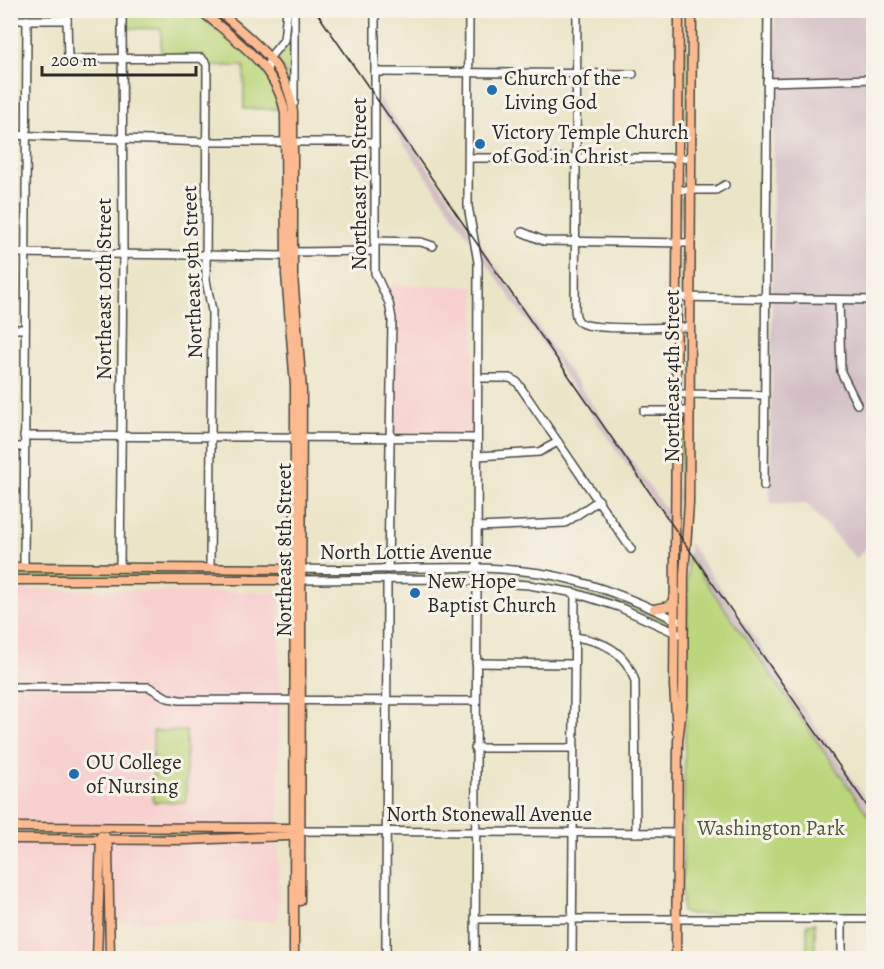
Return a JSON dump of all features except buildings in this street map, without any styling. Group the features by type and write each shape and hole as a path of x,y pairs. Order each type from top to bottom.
{"main road":[{"path":"200,10 267,70 284,103 290,142"},
{"name":"Northeast 4th Street","path":"676,958 678,741 674,697 678,635 674,619 679,10"},
{"name":"Northeast 4th Street","path":"678,635 684,624 690,411 692,10"},
{"path":"218,11 270,57 287,87 293,112 290,142"},
{"path":"679,44 692,45"},
{"path":"678,123 692,123"},
{"name":"Northeast 8th Street","path":"290,142 287,300 298,437 298,700 294,958"},
{"name":"North Lottie Avenue","path":"10,567 298,569"},
{"name":"North Lottie Avenue","path":"10,580 298,580"},
{"path":"654,609 669,607 675,597"},
{"name":"North Stonewall Avenue","path":"10,827 296,831"},
{"path":"102,828 111,914 110,958"},
{"name":"Northeast 8th Street","path":"296,831 299,958"},
{"name":"North Stonewall Avenue","path":"10,839 186,840 296,831"},
{"path":"97,958 103,840"}],"street":[{"path":"67,10 68,59 122,59"},
{"name":"Northeast 10th Street","path":"120,568 123,254 122,10"},
{"path":"267,70 270,57 284,40 286,10"},
{"path":"293,112 294,10"},
{"name":"Northeast 7th Street","path":"375,10 374,251 376,280 389,303 392,319 388,438 388,569"},
{"path":"469,10 468,206 478,262 477,569"},
{"path":"577,10 575,241 577,320 582,324 690,327"},
{"path":"764,486 768,10"},
{"path":"10,20 67,20"},
{"path":"24,567 27,20"},
{"name":"Northeast 9th Street","path":"122,59 205,60 208,74 206,280 212,311 210,568"},
{"path":"375,72 633,74"},
{"path":"767,81 873,79"},
{"path":"10,135 206,142 374,142"},
{"path":"469,158 691,158"},
{"path":"678,190 716,190 725,185"},
{"path":"522,232 544,241 690,243"},
{"path":"374,241 421,242 433,246"},
{"path":"10,253 289,254 374,251"},
{"path":"677,297 873,300"},
{"path":"839,300 841,372 856,404"},
{"path":"10,329 25,329"},
{"path":"478,378 510,378 517,382 631,549"},
{"path":"677,394 765,395"},
{"path":"644,411 690,411"},
{"path":"24,436 477,438"},
{"path":"478,456 539,452 558,442"},
{"path":"10,447 24,447"},
{"path":"477,527 565,523 599,500"},
{"name":"North Lottie Avenue","path":"298,569 477,569 530,572 566,578 605,589 684,624"},
{"path":"386,958 387,579"},
{"name":"North Lottie Avenue","path":"298,580 477,580 529,585 575,593 619,607 678,635"},
{"path":"475,958 477,580"},
{"path":"572,958 575,593"},
{"path":"574,637 595,640 612,647 627,663 635,681 636,833"},
{"path":"476,663 574,664"},
{"path":"10,687 146,687 174,700 476,701"},
{"path":"476,748 574,748"},
{"name":"North Stonewall Avenue","path":"296,831 677,833"},
{"path":"475,919 873,919"},
{"path":"842,919 842,958"}],"shaded area":[{"path":"775,11 873,11 873,540 856,559 807,504 770,503"},
{"path":"378,96 467,223 471,240 378,107"},
{"path":"478,241 668,513 668,524 483,258"},
{"path":"382,285 475,286 473,430 468,434 393,434 394,318"},
{"path":"689,543 873,809 873,822 688,556"},
{"path":"11,589 280,592 278,921 94,922 94,958 11,958"}],"green space":[{"path":"125,11 195,11 250,57 267,75 282,109 244,109 244,66 210,66 197,54 161,56 161,29 125,28"},
{"path":"206,11 213,11 261,50 267,60"},
{"path":"291,37 290,80 276,58"},
{"path":"685,50 689,53 689,114 686,117 682,115 682,52"},
{"path":"683,196 688,198 688,235 685,238 681,235 681,198"},
{"path":"683,248 688,250 688,290 682,292 681,251"},
{"path":"687,333 687,386 685,389 680,386 680,334"},
{"path":"681,417 687,419 684,538 679,532"},
{"name":"Washington Park","path":"688,556 873,822 874,915 687,914 682,912"},
{"path":"11,569 183,572 183,576 11,578"},
{"path":"472,570 533,574 535,577 531,583 448,577 310,577 310,574"},
{"path":"288,571 285,577 194,576 193,572"},
{"path":"551,577 600,589 670,622 665,624 623,605 549,585 545,582 546,578"},
{"path":"153,731 186,731 186,802 153,802"},
{"path":"32,829 91,831 92,833 91,835 31,836"},
{"path":"179,830 246,831 246,833 243,836 146,835"},
{"path":"815,923 815,951 807,951 807,924"}],"railway":[{"path":"315,10 874,816"}],"place":[{"name":"Church of the Living God","path":"492,90"},
{"name":"Victory Temple Church of God in Christ","path":"480,144"},
{"name":"New Hope Baptist Church","path":"415,593"},
{"name":"OU College of Nursing","path":"74,774"}]}
